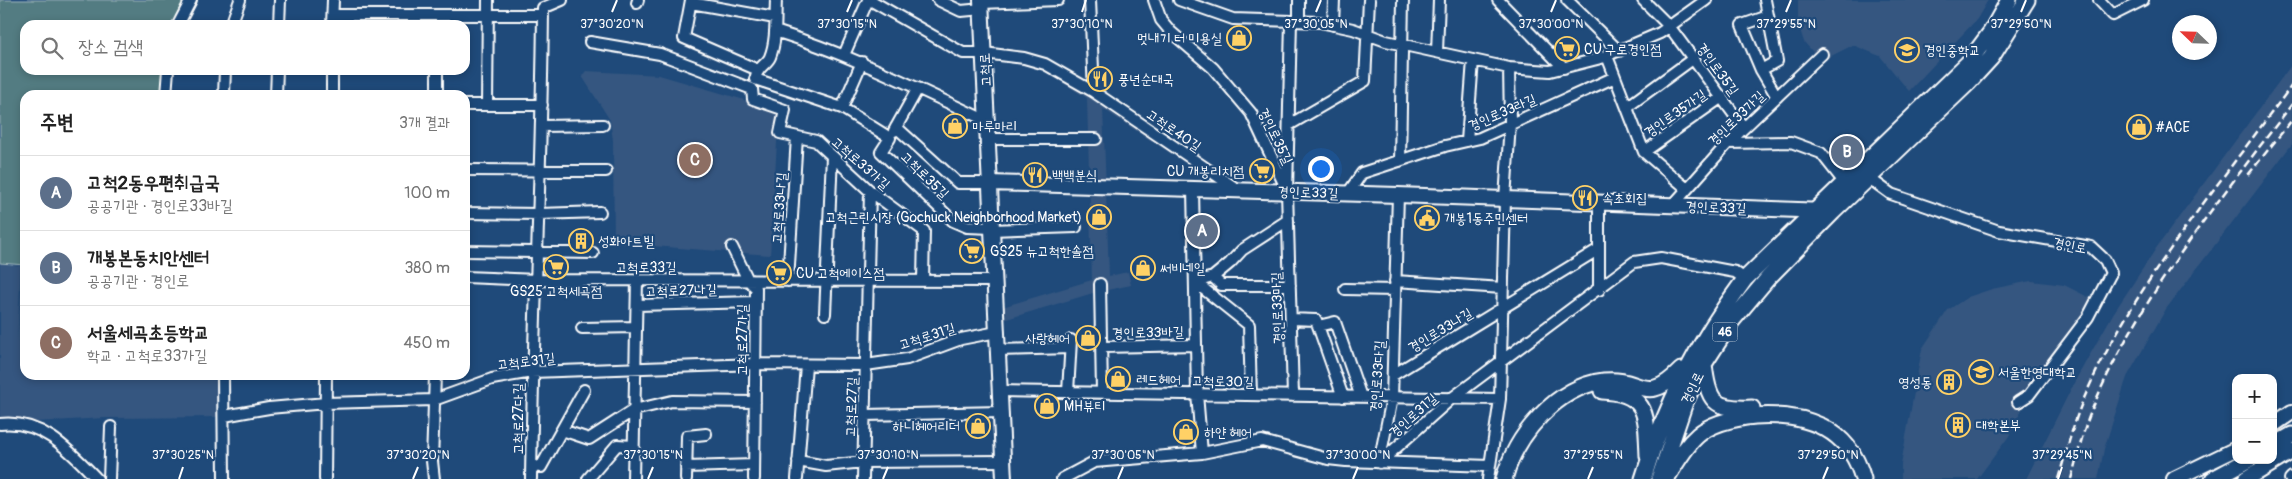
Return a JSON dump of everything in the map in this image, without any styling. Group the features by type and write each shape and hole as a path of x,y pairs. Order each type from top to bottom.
{"main road":[{"name":"경인로","path":"1659,479 1698,362 1718,314 1745,279 1813,211 1968,63 1991,32 2009,0"},
{"name":"경인로","path":"1643,479 1676,388 1768,278 1833,212 1980,71 1991,58 2027,0"},
{"path":"1504,479 1517,448 1529,429 1567,394 1584,386 1606,381 1651,390 1668,384 1698,362 1710,397 1719,405 1733,409 1778,407 1801,410 1826,418 1842,430 1857,448 1869,466 1873,479"},
{"path":"1515,479 1524,452 1536,434 1553,415 1570,402 1600,390 1626,395 1637,401 1645,412 1648,462"},
{"path":"1666,479 1686,448 1698,435 1711,427 1718,423 1743,417 1776,415 1800,418 1823,426 1837,436 1860,468 1863,479"},
{"path":"2277,444 2292,435"},
{"path":"2246,479 2292,451"},
{"path":"2266,479 2292,462"},
{"path":"2213,479 2241,464"}],"street":[{"path":"181,20 191,0"},
{"path":"232,20 240,0"},
{"path":"279,20 280,0"},
{"path":"333,0 332,20 437,20 543,12 562,0"},
{"path":"487,105 488,0"},
{"path":"755,79 770,58 775,31 776,0"},
{"path":"844,55 869,0"},
{"name":"고척로40길","path":"869,0 964,53 984,53 1024,58 1045,64 1094,92 1238,190"},
{"path":"938,0 962,11 982,4 1058,0"},
{"path":"1090,0 1094,92"},
{"name":"경인로35길","path":"1154,0 1161,20 1171,32 1213,68 1251,113 1288,191"},
{"path":"1179,0 1233,19 1295,21 1333,25 1402,45 1509,68 1550,71 1606,56 1660,33 1692,5 1706,0"},
{"name":"경인로35길","path":"1288,191 1289,125 1295,21 1299,0"},
{"path":"1333,25 1334,0"},
{"name":"경인로35길","path":"1289,125 1365,81 1370,0"},
{"path":"1400,161 1403,0"},
{"path":"1437,52 1439,0"},
{"path":"1498,0 1564,68"},
{"path":"1567,0 1619,51"},
{"name":"경인로35길","path":"1643,0 1669,26 1744,128"},
{"path":"1761,70 1778,61 1765,0"},
{"path":"2099,0 2113,15 2143,0"},
{"path":"775,18 691,2 684,38 755,79 842,108 890,138 918,88"},
{"name":"고척로","path":"982,4 1004,479"},
{"name":"고척로27다길","path":"532,479 532,372 542,126 543,12"},
{"path":"1768,16 1742,25 1761,70 1777,97"},
{"path":"775,31 821,45 862,62 987,121"},
{"name":"고척로33가길","path":"590,42 660,54 755,79 753,99 785,110 780,133 816,141 870,191 924,231 923,281"},
{"name":"경인로33가길","path":"1673,205 1686,188 1728,143 1822,54"},
{"name":"경인로35가길","path":"1606,56 1644,152 1686,188"},
{"path":"1627,107 1694,58"},
{"path":"1467,141 1473,60"},
{"path":"842,108 862,62"},
{"path":"1488,479 1500,398 1505,199 1510,124 1509,68"},
{"path":"166,90 168,75"},
{"path":"224,90 225,75"},
{"path":"276,90 277,75"},
{"path":"332,75 332,90"},
{"path":"437,75 437,90"},
{"name":"경인로33라길","path":"1348,193 1362,173 1445,146 1480,138 1615,77"},
{"name":"경인로35가길","path":"1644,152 1722,97"},
{"path":"470,105 542,105"},
{"path":"542,126 604,125"},
{"path":"896,127 958,182 990,183"},
{"name":"고척로33나길","path":"788,281 797,137"},
{"name":"고척로35길","path":"890,138 881,152 953,221 967,227 992,229"},
{"path":"988,139 1096,139"},
{"path":"1728,143 1790,142 1820,152 1843,182"},
{"path":"825,314 828,281 832,156"},
{"path":"470,170 606,171"},
{"name":"경인로","path":"1869,178 1891,194 1998,231 2091,247 2105,260 2111,273 2088,317 2029,395 2018,402"},
{"name":"경인로33길","path":"990,183 1398,194 1833,212"},
{"name":"경인로33바길","path":"1193,189 1196,394 1202,453"},
{"path":"866,365 870,191"},
{"name":"경인로33마길","path":"1288,191 1293,396"},
{"name":"경인로33다길","path":"1379,462 1392,398 1398,194"},
{"path":"1599,290 1600,202"},
{"path":"470,213 600,212"},
{"path":"1195,282 1213,277 1242,250 1288,220"},
{"path":"992,229 1076,227"},
{"name":"고척로27가길","path":"732,247 748,280 756,288 754,479"},
{"name":"경인로33나길","path":"1393,375 1599,249"},
{"path":"470,251 593,253"},
{"name":"경인로31길","path":"1379,462 1452,398 1634,262 1661,258 1735,272 1745,279"},
{"path":"1213,277 1221,285 1290,285"},
{"name":"고척로33길","path":"470,278 995,281"},
{"name":"고척로27나길","path":"633,479 637,280"},
{"path":"1195,282 1249,324 1251,395"},
{"path":"1100,284 1102,392"},
{"path":"1345,289 1395,285"},
{"name":"경인로33나길","path":"1395,285 1503,288"},
{"name":"고척로27나길","path":"637,305 756,302"},
{"path":"1291,319 1316,320 1343,397"},
{"path":"1318,326 1335,322 1361,397"},
{"path":"582,328 636,326"},
{"name":"고척로31길","path":"224,416 269,408 326,403 434,400 492,379 532,372 756,364 866,365 907,359 961,339 997,332"},
{"path":"998,350 1071,344 1068,392"},
{"name":"경인로33바길","path":"1102,347 1196,345"},
{"path":"797,479 806,365"},
{"name":"고척로27길","path":"863,479 866,365"},
{"path":"223,380 224,479"},
{"path":"325,479 326,380"},
{"path":"434,479 432,461 435,380"},
{"name":"고척로27다길","path":"532,466 541,467 584,390"},
{"name":"고척로30길","path":"1000,391 1392,398 1500,398"},
{"path":"562,430 588,439 634,410 672,401 755,402"},
{"path":"865,415 1001,412"},
{"path":"2277,422 2292,412"},
{"path":"0,424 12,423 34,428 58,440 97,479"},
{"path":"109,479 111,427"},
{"path":"686,479 687,436 706,434"},
{"path":"1062,479 1094,462 1202,453 1262,441 1328,459 1490,466"},
{"path":"588,479 617,445 633,446"},
{"path":"2174,479 2232,451"},
{"path":"798,462 826,466 863,462 1003,461"},
{"path":"686,467 754,465"}],"shaded area":[{"name":"경인중학교","path":"1798,0 1988,0 1977,19 1909,91 1880,56 1853,45 1821,61 1804,42 1798,23"},
{"name":"고척근린시장 (Gochuck Neighborhood Market)","path":"1051,60 1190,151 1184,162 1103,109 1109,276 1128,272 1131,285 1093,293 997,322 996,309 1092,280 1087,98 1046,72"},
{"path":"2292,64 2292,144 2166,309 2127,377 2104,449 2098,479 2026,479 2075,381 2113,314 2157,247"},
{"path":"586,71 659,75 779,110 770,255 614,243 613,140 610,120 582,76"},
{"path":"0,263 20,266 17,344 20,305 20,380 217,380 217,417 104,418 0,424"},
{"name":"서울한영대학교","path":"2031,281 2064,285 2096,301 2029,395 2009,436 1977,479 1901,479 1901,464 1922,349 1948,310 1968,297 1992,289"}],"green space":[{"path":"0,0 186,0 176,20 20,20 20,75 164,75 164,86 162,90 20,90 20,265 0,263"}],"railway":[{"path":"2058,479 2082,403 2125,319 2178,239 2292,85"},
{"path":"2071,479 2089,415 2112,366 2134,326 2183,250 2292,104"},
{"path":"2248,175 2292,120"}],"place":[{"name":"멋내기 터 미용실","path":"1239,38"},
{"name":"CU 구로경인점","path":"1567,49"},
{"name":"경인중학교","path":"1907,50"},
{"name":"풍년순대국","path":"1100,79"},
{"name":"마루마리","path":"955,126"},
{"name":"#ACE","path":"2139,127"},
{"name":"개봉본동치안센터","path":"1847,152"},
{"name":"서울세곡초등학교","path":"695,160"},
{"name":"CU 개봉리치점","path":"1262,171"},
{"name":"백백분식","path":"1035,175"},
{"name":"속초회집","path":"1585,198"},
{"name":"고척근린시장 (Gochuck Neighborhood Market)","path":"1099,217"},
{"name":"개봉1동주민센터","path":"1427,218"},
{"name":"고척2동우편취급국","path":"1202,231"},
{"name":"성화아트빌","path":"581,241"},
{"name":"GS25 뉴고척한솔점","path":"972,251"},
{"name":"GS25 고척세곡점","path":"556,267"},
{"name":"써비네일","path":"1143,268"},
{"name":"CU 고척에이스점","path":"779,273"},
{"name":"사랑헤어","path":"1088,338"},
{"name":"서울한영대학교","path":"1981,372"},
{"name":"레드헤어","path":"1118,379"},
{"name":"영성동","path":"1949,382"},
{"name":"MH뷰티","path":"1047,406"},
{"name":"대학본부","path":"1958,425"},
{"name":"하니헤어리더","path":"978,426"},
{"name":"하얀 헤어","path":"1186,432"}]}
